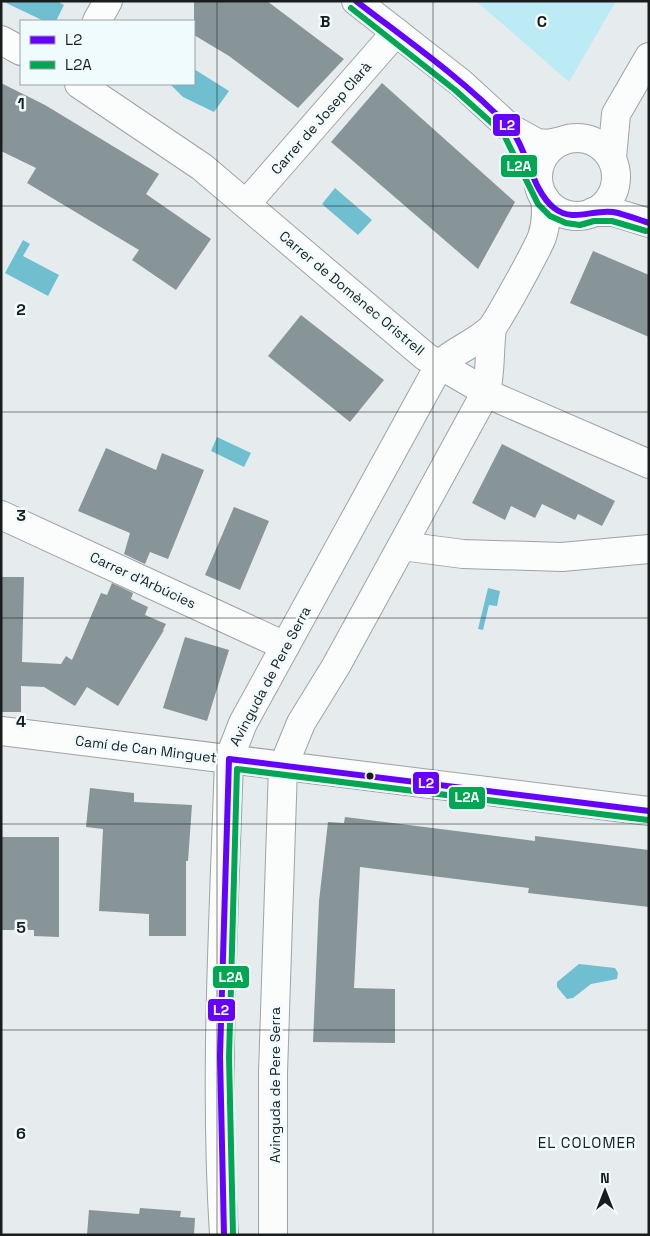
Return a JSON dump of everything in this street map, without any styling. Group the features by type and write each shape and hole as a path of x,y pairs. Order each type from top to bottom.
{"street":[{"path":"98,20 108,1"},
{"path":"356,1 461,83 510,128 537,143 548,144 566,140 597,128 616,114 649,57"},
{"name":"Carrer de Josep Clarà","path":"246,204 396,32"},
{"path":"1,40 20,50"},
{"name":"Carrer de Domènec Oristrell","path":"80,85 202,167 426,357 486,392 649,464"},
{"path":"587,214 604,205 612,195 616,183 614,165 616,114"},
{"path":"510,128 542,194 555,209 568,215 614,212 649,223"},
{"path":"542,194 538,174 540,164 548,151 566,140 593,141 605,149 614,165 649,214"},
{"name":"Avinguda de Pere Serra","path":"273,1235 273,1072 283,767 300,723 336,666 486,392 491,373 489,352 492,328 542,238 547,216 542,194"},
{"name":"Avinguda de Pere Serra","path":"542,238 565,220 587,214"},
{"name":"Avinguda de Pere Serra","path":"224,1235 220,1172 219,1072 229,759 243,723 440,364 455,351 473,343 492,328"},
{"name":"Carrer d'Arbúcies","path":"1,515 285,646"},
{"path":"402,546 463,554 562,557 649,549"},
{"name":"Camí de Can Minguet","path":"1,731 649,811"}],"shaded area":[{"path":"2,1 57,1 64,5 56,20 42,20"},
{"path":"476,1 616,1 569,82"},
{"path":"195,70 229,91 214,112 183,97 171,85 195,85"},
{"path":"335,188 372,220 358,235 322,204"},
{"path":"23,240 30,244 23,256 59,275 48,296 5,273"},
{"path":"217,437 251,453 244,467 211,451"},
{"path":"488,588 500,591 497,606 489,605 483,630 478,629"},
{"path":"579,964 615,968 618,973 617,979 591,984 573,998 567,999 557,987 557,982"}],"building":[{"path":"194,1 267,1 344,59 298,108 229,56 195,36"},
{"path":"1,83 45,105 159,174 146,194 211,239 176,290 132,260 139,250 27,183 36,168 1,151"},
{"path":"382,83 515,202 478,269 331,142"},
{"path":"593,251 649,275 649,337 570,303"},
{"path":"301,315 384,380 350,422 268,356"},
{"path":"502,444 615,501 602,526 578,514 575,520 542,504 535,518 511,506 505,520 472,503"},
{"path":"106,448 156,470 162,453 204,470 168,559 150,552 145,564 124,554 130,533 78,511"},
{"path":"234,507 269,521 240,590 205,575"},
{"path":"1,577 24,577 22,662 61,664 66,656 72,660 101,593 107,595 112,583 133,593 131,599 148,607 145,615 166,624 118,706 87,687 75,706 44,687 21,686 21,712 1,712"},
{"path":"185,637 229,650 207,721 163,708"},
{"path":"90,788 134,793 134,802 192,805 188,861 186,861 186,936 149,936 149,914 99,911 103,829 86,827"},
{"path":"345,817 535,841 535,836 649,850 649,907 528,893 529,888 360,867 354,988 395,989 395,1043 313,1042 319,901 328,822 344,823"},
{"path":"1,837 59,837 59,937 34,936 34,930 1,930"},
{"path":"140,1208 181,1211 180,1217 195,1218 194,1235 87,1235 89,1210 139,1214"}],"transit line":[{"name":"L2","path":"356,1 454,76 508,126 520,145 540,190 554,208 568,215 613,212 649,223"},
{"name":"L2A","path":"351,8 455,90 503,133 538,204 550,216 566,223 580,225 594,221 612,221 646,231"},
{"name":"L2","path":"224,1235 220,1056 229,759 649,811"},
{"name":"L2A","path":"233,1235 229,1057 237,769 648,820"}],"district":[{"name":"EL COLOMER","path":"587,1143"}]}
